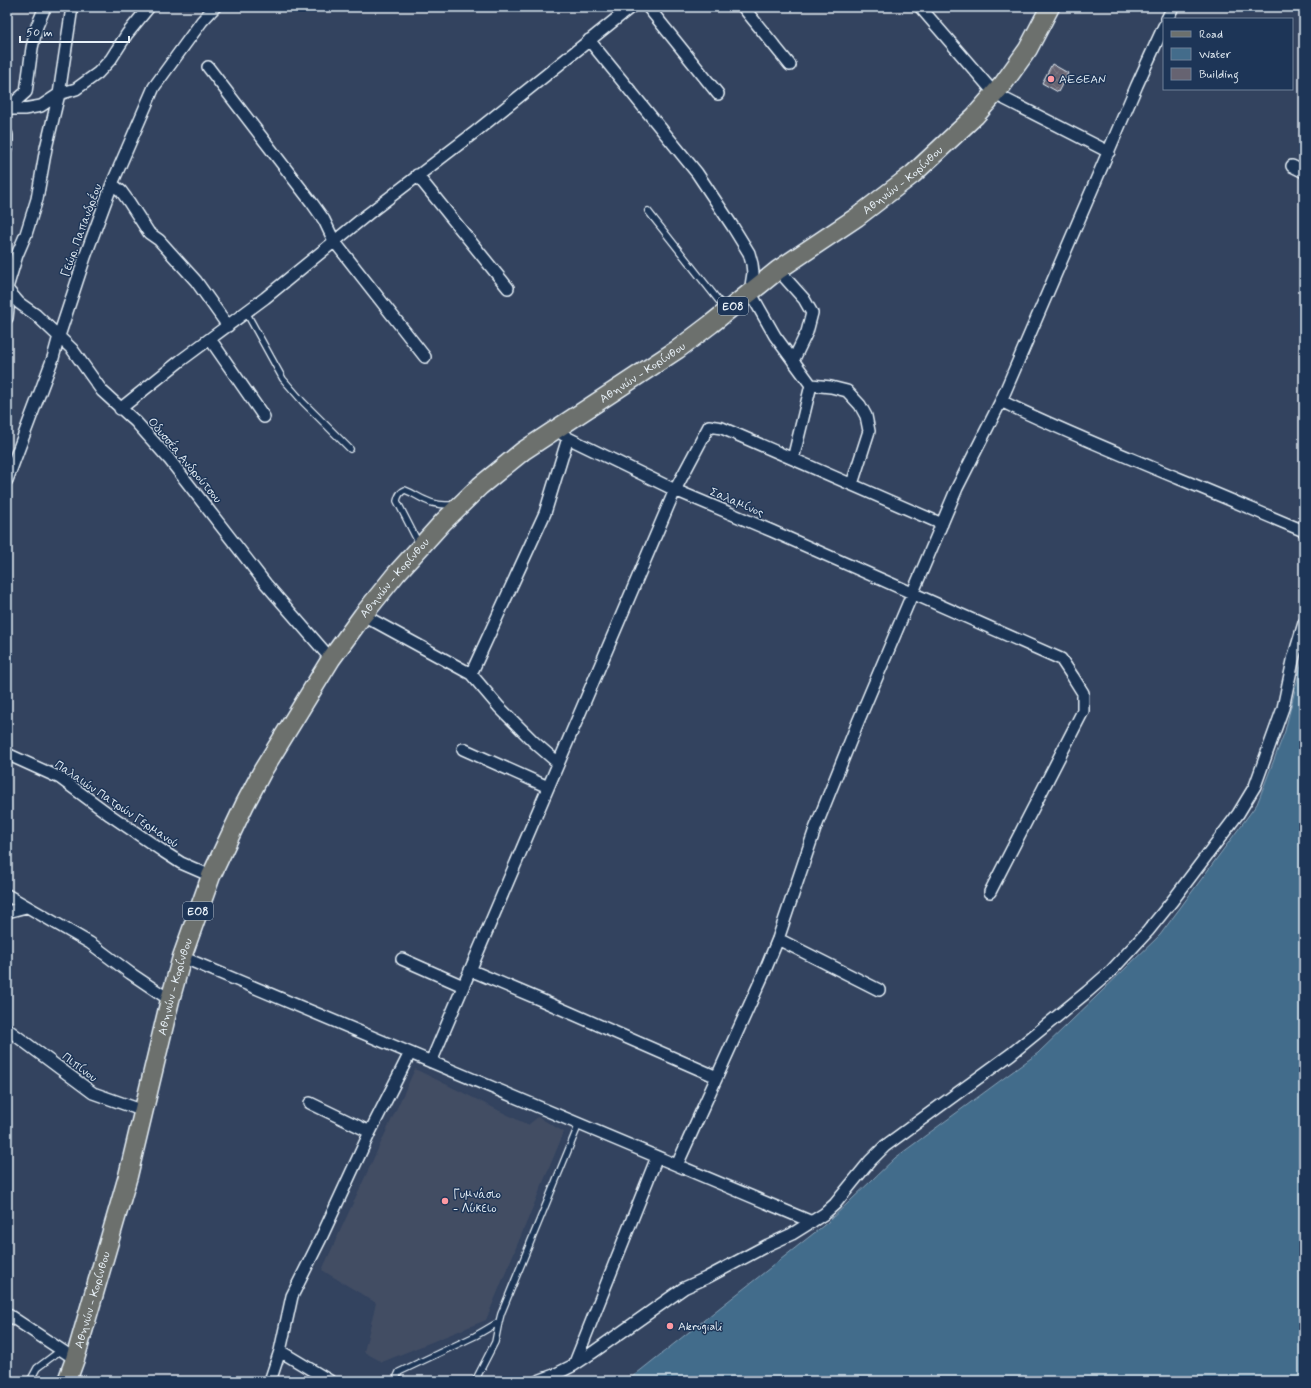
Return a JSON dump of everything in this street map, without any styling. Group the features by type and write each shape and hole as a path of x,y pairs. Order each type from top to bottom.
{"main road":[{"name":"Αθηνών - Κορίνθου","path":"67,1381 68,1355 128,1176 170,1000 182,957 211,876 263,770 331,659 363,616 418,548 461,504 523,451 562,433 727,312 778,270 857,217 913,174 975,116 1014,70 1028,49 1050,7"}],"street":[{"path":"8,109 26,92 32,48 37,26 45,7"},
{"path":"7,318 7,290 17,255 26,234 37,199 46,148 59,94 72,7"},
{"path":"8,109 24,109 41,106 59,94 76,89 98,73 111,59 127,34 149,7"},
{"name":"Γεώρ. Παπανδρέου","path":"7,480 53,358 84,257 112,184 154,87 202,21 215,7"},
{"path":"120,409 246,312 417,175 475,132 631,7"},
{"path":"648,7 718,94"},
{"path":"743,7 790,65"},
{"path":"920,7 994,94 1109,152"},
{"path":"1168,18 1173,7"},
{"path":"677,1165 764,973 778,939 815,829 858,722 957,488 1001,402 1163,28"},
{"path":"589,40 697,173 733,227 749,253 752,264 750,292 774,336 811,385 831,387 847,391 860,405 866,416 869,431 852,484"},
{"path":"208,67 312,203 324,220 334,241 425,357"},
{"path":"7,135 7,146"},
{"path":"1292,166 1304,172"},
{"path":"417,175 508,288"},
{"path":"112,184 121,191 130,202 149,233 159,240 196,281 228,326"},
{"path":"778,270 804,299 812,314 808,332 793,361"},
{"name":"Οδυσσέα Ανδρούτσου","path":"7,290 19,303 36,315 72,349 102,391 136,422 169,459 266,584 331,659"},
{"path":"210,339 264,417"},
{"path":"793,459 811,385"},
{"path":"1001,402 1095,445 1182,479 1304,531"},
{"path":"431,1062 675,490 709,426 722,428 942,524"},
{"path":"471,674 545,512 562,433"},
{"name":"Σαλαμίνος","path":"562,433 675,490 1061,659 1083,693 1083,711 990,892"},
{"path":"363,616 471,674 504,712 534,742 558,763"},
{"path":"538,1381 574,1365 592,1354 684,1288 792,1234 824,1214 885,1146 1011,1054 1111,971 1148,931 1173,900 1238,814 1255,786 1283,708 1294,656 1304,623"},
{"path":"463,749 548,788"},
{"name":"Παλαιών Πατρών Γερμανού","path":"7,754 60,778 164,852 211,876"},
{"path":"7,895 90,943 130,973 170,1000"},
{"path":"7,912 26,906"},
{"path":"778,939 879,990"},
{"path":"182,957 812,1222"},
{"path":"402,959 463,986"},
{"path":"470,970 717,1077"},
{"name":"Πιπίνου","path":"7,1029 93,1093 144,1112"},
{"path":"270,1381 280,1351 292,1296 321,1238 370,1132 410,1053"},
{"path":"310,1104 370,1132"},
{"path":"574,1365 657,1157"},
{"path":"8,1316 68,1355"},
{"path":"280,1351 330,1381"}],"lane":[{"path":"648,211 727,312"},
{"path":"246,312 284,379 303,402 350,449"},
{"path":"418,548 417,540 397,501 401,492 405,490 414,493 427,501 443,505 461,504"},
{"path":"475,1381 495,1342 499,1322 578,1124"},
{"path":"395,1381 399,1372 475,1336 499,1322"},
{"path":"30,1381 37,1368 68,1355"}],"shaded area":[{"name":"Γυμνάσιο - Λύκειο","path":"415,1069 528,1125 538,1117 564,1132 486,1320 382,1362 364,1352 376,1303 322,1270"}],"water":[{"path":"1304,653 1304,1381 627,1381 828,1222 895,1158 1038,1053 1160,935 1257,804 1285,731"}],"building":[{"path":"1052,64 1068,73 1058,92 1042,83"}],"place":[{"name":"AEGEAN","path":"1051,79"},
{"name":"Γυμνάσιο - Λύκειο","path":"445,1201"},
{"name":"Akrogiali","path":"670,1326"}]}
